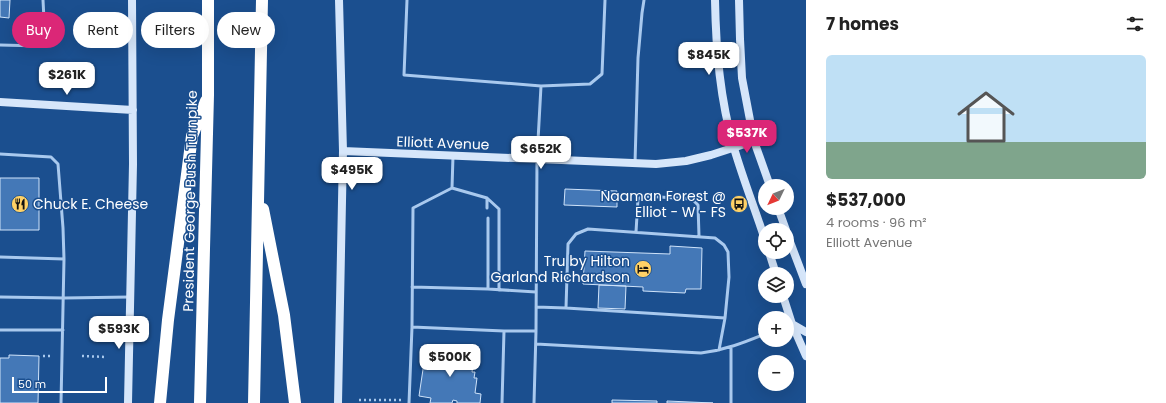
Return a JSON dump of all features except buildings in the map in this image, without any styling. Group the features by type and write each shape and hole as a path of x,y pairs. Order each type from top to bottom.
{"highway":[{"name":"President George Bush Turnpike","path":"200,403 208,95 208,0"},
{"path":"254,403 262,0"},
{"path":"160,403 168,320 192,136 208,95"},
{"path":"258,186 284,315 295,403"}],"main road":[{"path":"128,403 133,110 132,0"},
{"path":"338,403 342,152 339,0"},
{"path":"715,0 719,77 726,115 734,148 759,223"},
{"path":"739,0 742,78 754,141 768,179"},
{"path":"0,102 133,110"},
{"name":"Elliott Avenue","path":"342,152 656,164 686,161 754,141"},
{"path":"794,252 806,284"},
{"path":"794,327 806,332"},
{"path":"794,334 806,356"}],"lane":[{"path":"0,45 40,46 45,39 43,0"},
{"path":"407,0 404,75 541,86 590,84 602,74 605,0"},
{"path":"635,163 638,58 644,0"},
{"path":"534,403 536,344 537,159 541,86"},
{"path":"0,154 51,157 58,164 64,259 61,403"},
{"path":"452,156 452,188"},
{"path":"409,403 414,208 452,188 487,198 499,209 499,290"},
{"path":"636,232 638,199 643,196 692,199 698,205 699,236"},
{"path":"487,198 487,208"},
{"path":"488,218 488,289"},
{"path":"566,308 568,244 576,234 588,229 715,238 724,245 728,252 729,277 725,318 719,350"},
{"path":"0,257 64,259"},
{"path":"412,287 536,292"},
{"path":"0,297 130,297"},
{"path":"536,307 725,318"},
{"path":"412,327 536,331"},
{"path":"0,330 63,330"},
{"path":"502,403 504,331"},
{"path":"536,344 701,353 731,347 758,337"},
{"path":"731,347 731,403"}],"path":[{"path":"43,356 52,356"},
{"path":"82,356 107,357"},
{"path":"359,400 401,400"}],"place":[{"name":"Chuck E. Cheese","path":"20,204"},
{"name":"Naaman Forest @ Elliot - W - FS","path":"739,204"},
{"name":"Tru by Hilton Garland Richardson","path":"643,269"}]}
